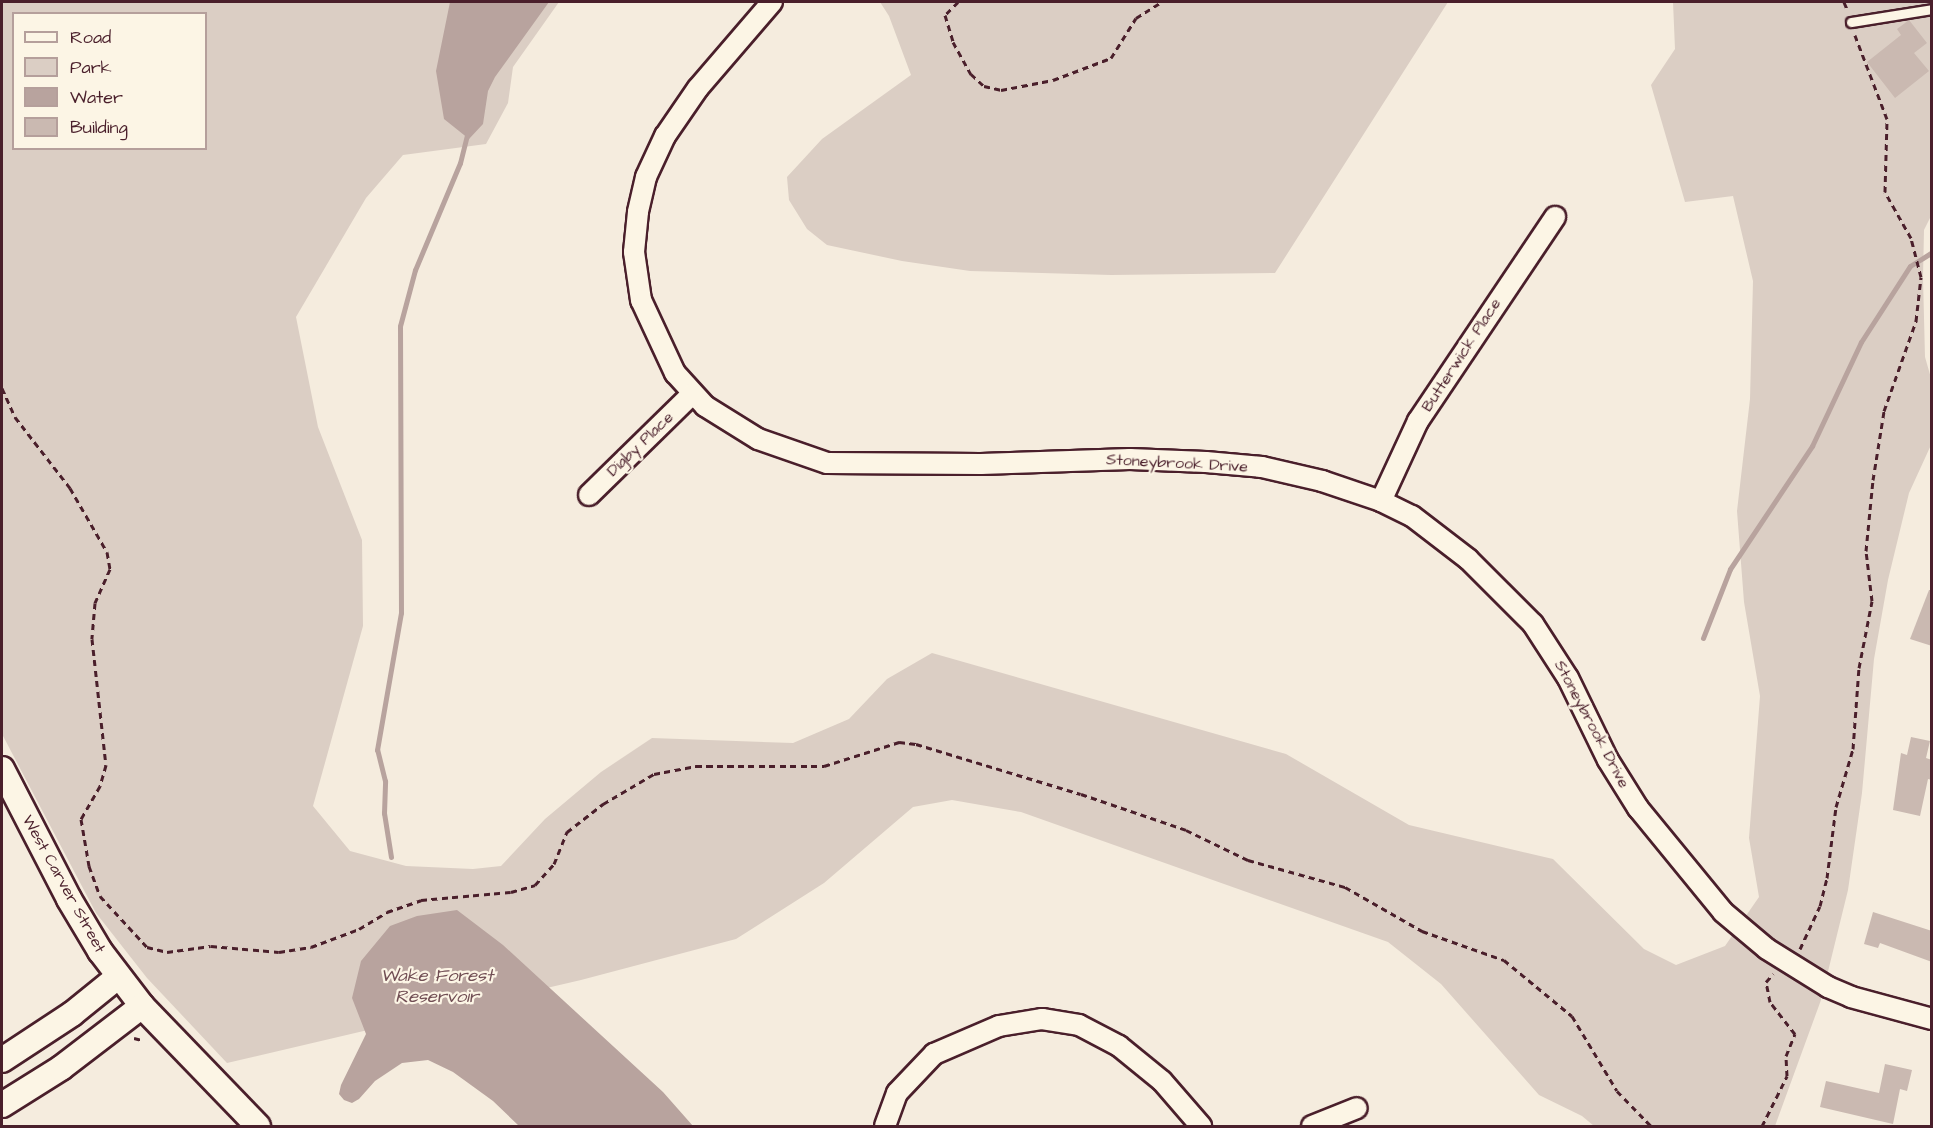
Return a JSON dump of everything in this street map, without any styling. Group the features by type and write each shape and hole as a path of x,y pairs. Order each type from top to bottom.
{"street":[{"name":"Stoneybrook Drive","path":"772,2 698,88 665,136 646,177 638,212 634,252 641,300 662,350 692,394 758,439 827,463 981,464 1130,459 1206,462 1262,467 1381,501 1440,537 1533,624 1568,678 1608,760 1645,817 1723,912 1787,963 1851,998 1932,1019"},
{"name":"Butterwick Place","path":"1381,501 1419,421 1555,217"},
{"name":"Digby Place","path":"589,495 692,394"},
{"name":"West Carver Street","path":"2,769 69,899 119,976 142,1006 258,1126"},
{"path":"2,1060 72,1014 119,976"},
{"path":"2,1105 61,1068 142,1006"},
{"path":"885,1126 897,1093 934,1054 999,1026 1042,1019 1078,1025 1119,1046 1162,1081 1201,1126"},
{"path":"1312,1126 1357,1108"}],"lane":[{"path":"1851,22 1932,9"}],"path":[{"path":"958,2 945,15 953,42 971,74 984,86 1001,90 1053,80 1111,58 1136,18 1162,2"},
{"path":"1762,1126 1787,1076 1786,1056 1796,1034 1776,1011 1767,991 1766,982 1800,949 1820,906 1836,807 1853,749 1859,668 1872,601 1866,551 1872,480 1884,411 1916,321 1921,277 1917,257 1885,192 1887,119 1860,58 1844,2"},
{"path":"2,388 15,417 70,488 107,552 110,569 95,603 92,639 106,765 100,786 81,819 89,866 100,896 147,947 167,952 237,945 279,952 311,947 359,930 387,912 421,900 511,892 534,885 554,864 567,832 603,804 654,774 696,766 824,766 899,742 916,744 1082,794 1186,830 1248,860 1345,887 1422,931 1504,960 1572,1016 1617,1091 1651,1126"}],"green space":[{"path":"2,2 559,2 513,67 508,103 486,144 403,155 366,198 296,317 318,427 362,540 363,626 313,806 350,851 406,866 473,869 501,866 545,819 601,772 652,738 793,743 849,719 887,679 932,653 1286,754 1409,825 1553,859 1644,949 1676,965 1725,946 1759,897 1749,838 1760,696 1744,602 1737,511 1750,399 1753,281 1733,196 1685,202 1651,85 1675,49 1673,2 1931,2 1932,214 1924,230 1923,278 1925,357 1931,378 1931,445 1909,493 1888,580 1874,659 1862,793 1848,890 1821,1000 1775,1126 1594,1126 1582,1116 1539,1095 1441,984 1388,942 1021,812 952,800 913,807 824,883 736,939 581,980 227,1063 147,978 96,913 2,734"},
{"path":"880,2 1448,2 1275,273 1111,275 970,271 902,261 827,245 807,229 789,200 787,177 822,139 911,75 889,16"}],"water":[{"path":"450,2 549,2 495,77 488,91 483,124 469,139 444,119 436,71"},
{"name":"Wake Forest Reservoir","path":"457,910 503,945 663,1092 693,1126 519,1126 493,1101 453,1072 428,1060 402,1063 375,1081 359,1099 352,1103 344,1100 339,1094 341,1085 366,1034 352,998 361,961 390,926 417,916"}],"building":[{"path":"1909,20 1927,43 1914,53 1929,71 1895,98 1867,62 1901,35 1897,29"},
{"path":"1929,590 1932,590 1932,646 1910,639"},
{"path":"1911,737 1930,741 1926,758 1932,760 1932,780 1928,779 1920,816 1893,810 1901,753 1907,755"},
{"path":"1873,912 1932,931 1932,962 1880,943 1878,948 1864,944"},
{"path":"1885,1064 1912,1070 1907,1091 1900,1089 1893,1124 1820,1107 1826,1081 1879,1093"}],"waterway":[{"path":"391,857 384,813 385,781 377,750 401,613 400,326 415,270 460,163 468,131"},
{"path":"1703,638 1730,569 1812,446 1861,342 1910,266 1932,252"}]}
